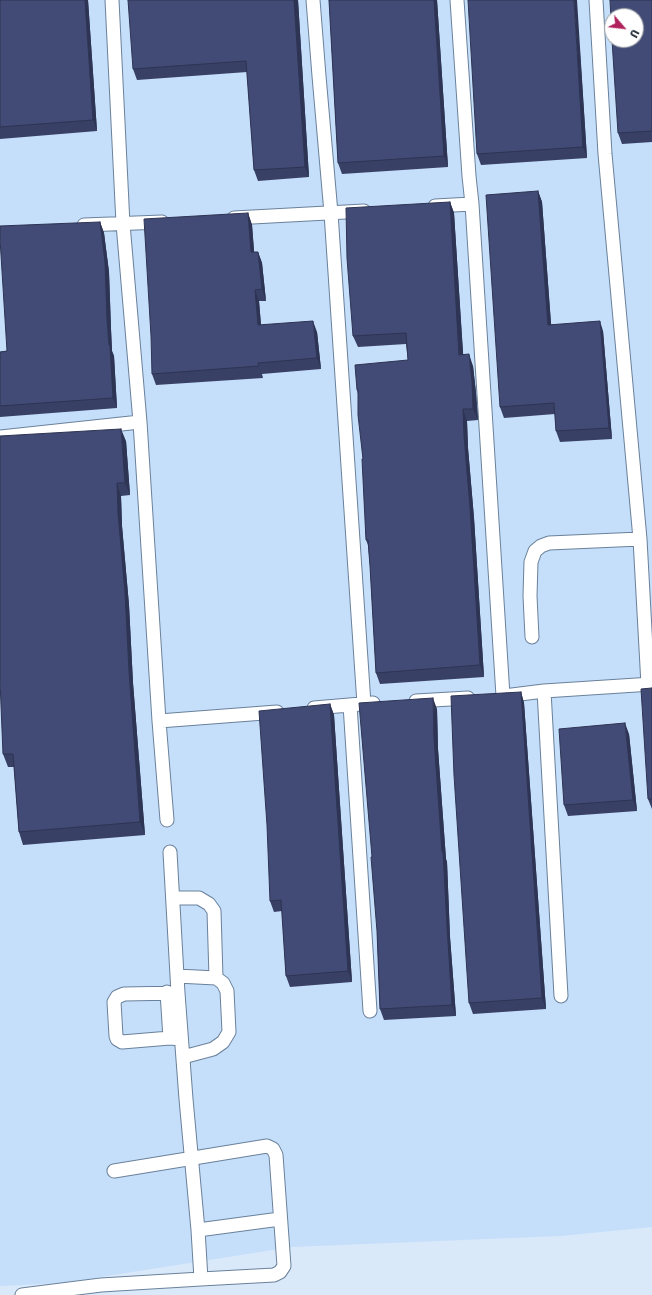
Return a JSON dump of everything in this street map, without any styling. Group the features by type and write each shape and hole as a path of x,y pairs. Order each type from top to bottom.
{"lane":[{"path":"112,0 122,214 140,422 159,722 167,820"},
{"path":"313,0 318,76 330,198 364,704"},
{"path":"457,0 472,204 503,696"},
{"path":"402,702 484,698 544,691 650,685 640,539 605,154 596,0"},
{"path":"420,207 472,204"},
{"path":"223,219 376,210"},
{"path":"69,226 122,214 177,221"},
{"path":"0,437 140,422"},
{"path":"532,637 530,596 531,562 535,551 541,546 549,543 640,539"},
{"path":"544,691 561,996"},
{"path":"303,709 387,702"},
{"path":"350,705 370,1011"},
{"path":"159,722 288,711"},
{"path":"170,852 177,976 172,993 176,1038 183,1057 201,1279"},
{"path":"173,898 199,898 209,904 214,912 216,978"},
{"path":"177,976 216,978 223,983 227,991 229,1032 222,1042 213,1049 183,1057"},
{"path":"172,993 124,994 117,997 114,1002 116,1036 117,1039 122,1042 176,1038"},
{"path":"22,1295 101,1285 274,1275 280,1272 284,1266 276,1155 273,1149 267,1146 114,1171"},
{"path":"198,1230 280,1219"}],"shaded area":[{"path":"0,0 652,0 652,1227 560,1236 292,1247 62,1283 0,1286"}],"building":[{"path":"0,0 85,0 93,120 0,127"},
{"path":"128,0 294,0 305,167 254,170 246,61 133,69"},
{"path":"329,0 434,0 444,156 338,163"},
{"path":"468,0 574,0 583,147 477,154"},
{"path":"610,0 652,0 652,131 618,133 613,48 644,48 644,8 610,8"},
{"path":"538,191 548,325 600,321 609,428 556,431 554,403 500,407 486,195"},
{"path":"450,202 459,355 469,354 472,381 473,409 463,409 480,665 376,673 370,566 368,540 366,540 363,459 358,415 358,390 355,365 408,360 406,333 353,336 347,258 346,208"},
{"path":"248,213 251,252 258,252 262,289 255,290 258,325 313,321 317,358 258,363 259,366 152,374 144,219"},
{"path":"100,222 105,262 107,319 113,398 0,406 0,352 7,351 0,226"},
{"path":"121,429 125,483 117,483 118,513 125,592 140,822 19,832 13,754 3,754 0,681 0,436"},
{"path":"652,688 652,799 648,799 641,689"},
{"path":"521,692 542,998 469,1003 454,775 451,696"},
{"path":"433,698 434,738 443,852 452,1005 380,1009 372,857 359,703"},
{"path":"330,704 348,971 286,976 281,900 270,901 267,825 259,711"},
{"path":"625,723 633,800 564,805 559,729"}]}
